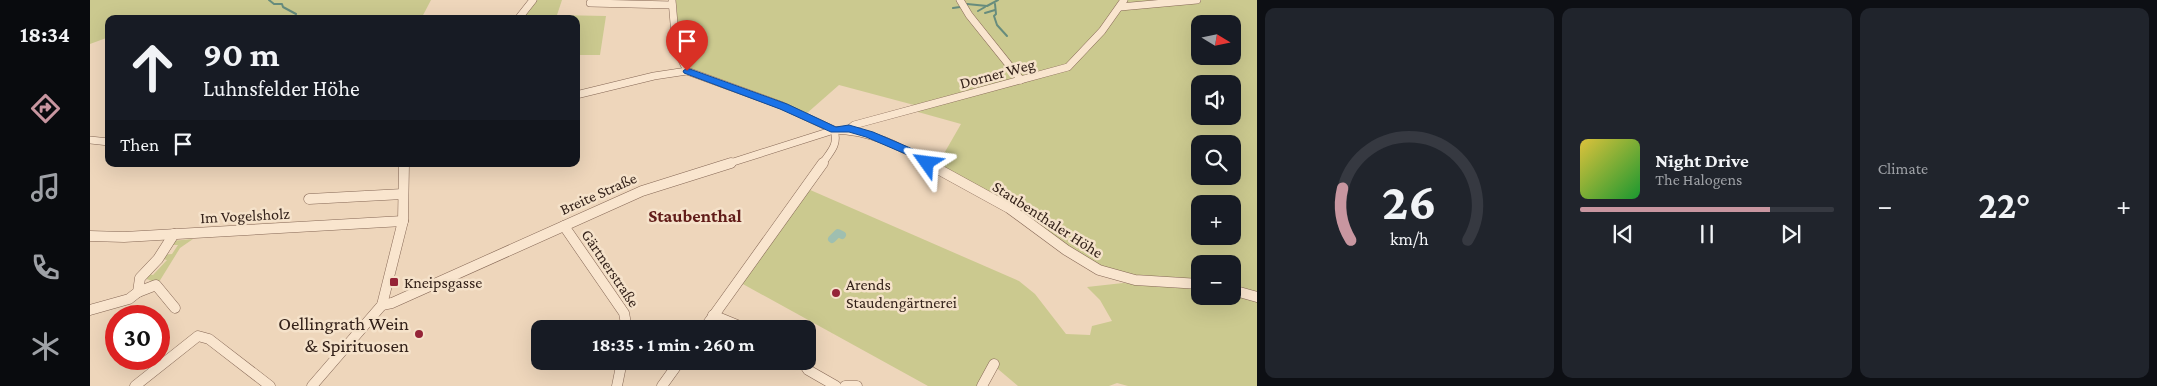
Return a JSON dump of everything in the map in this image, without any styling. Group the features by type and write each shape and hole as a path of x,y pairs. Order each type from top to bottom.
{"street":[{"path":"521,15 533,0"},
{"path":"960,0 969,15 1021,80"},
{"path":"1122,3 1197,0"},
{"path":"590,3 672,2 676,47 687,71"},
{"name":"Dorner Weg","path":"849,129 854,125 1070,66 1102,31 1122,3"},
{"path":"580,94 654,76 687,71 783,106 834,130 837,139 836,144 710,320"},
{"name":"Staubenthaler Höhe","path":"834,130 859,130 912,152 961,183 1013,210 1099,270 1122,278 1191,283"},
{"name":"Breite Straße","path":"312,386 380,308 642,191 834,130"},
{"path":"90,140 105,142"},
{"path":"380,308 403,221 404,167"},
{"path":"309,199 403,194"},
{"name":"Im Vogelsholz","path":"90,236 124,238 403,221"},
{"name":"Gärtnerstraße","path":"564,226 624,313 625,320"},
{"path":"138,292 140,278 158,258 174,234"},
{"path":"90,310 129,298 138,292 156,285 175,308"},
{"path":"1241,293 1257,297"},
{"path":"713,315 726,320"},
{"path":"136,386 184,344 198,336 209,339 270,386"},
{"path":"982,386 994,364"},
{"path":"618,386 621,370"},
{"path":"662,386 674,370"},
{"path":"808,370 836,386"},
{"path":"846,386 857,386"}],"shaded area":[{"path":"90,0 431,0 423,15 105,15 105,38 90,44"},
{"path":"536,0 562,0 557,15 524,15"},
{"path":"676,0 1257,0 1257,293 1241,288 1241,255 1191,255 1191,279 1132,275 1096,264 1057,238 1014,205 938,164 961,124 918,112 914,105 839,85 806,114 775,99 690,68 679,42"},
{"path":"580,15 606,16 600,55 580,55"},
{"path":"808,189 1019,281 1035,294 1066,334 1090,335 1092,326 1112,321 1100,300 1087,287 1123,283 1191,288 1191,305 1241,305 1241,297 1257,302 1257,386 1128,386 1117,383 1109,386 1018,386 992,364 981,386 928,386 816,324 816,320 808,320 741,283"},
{"path":"193,239 180,248 159,282 144,278 145,273 153,275 167,260 159,258 161,255 172,254 178,245 168,245 171,241"}],"waterway":[{"path":"269,0 274,4 282,4 283,7 296,14"},
{"path":"967,4 987,6 998,0"},
{"path":"995,4 996,14 994,16 997,25 1007,36"},
{"path":"953,8 960,7"},
{"path":"978,11 985,7"},
{"path":"985,13 995,10"},
{"path":"832,239 838,233 842,235"}],"place":[{"name":"Kneipsgasse","path":"394,282"},
{"name":"Arends Staudengärtnerei","path":"836,293"},
{"name":"Oellingrath Wein & Spirituosen","path":"419,334"}],"district":[{"name":"Staubenthal","path":"695,216"}],"route":[{"path":"687,71 783,106 834,130 859,130 912,152 927,163"}]}
